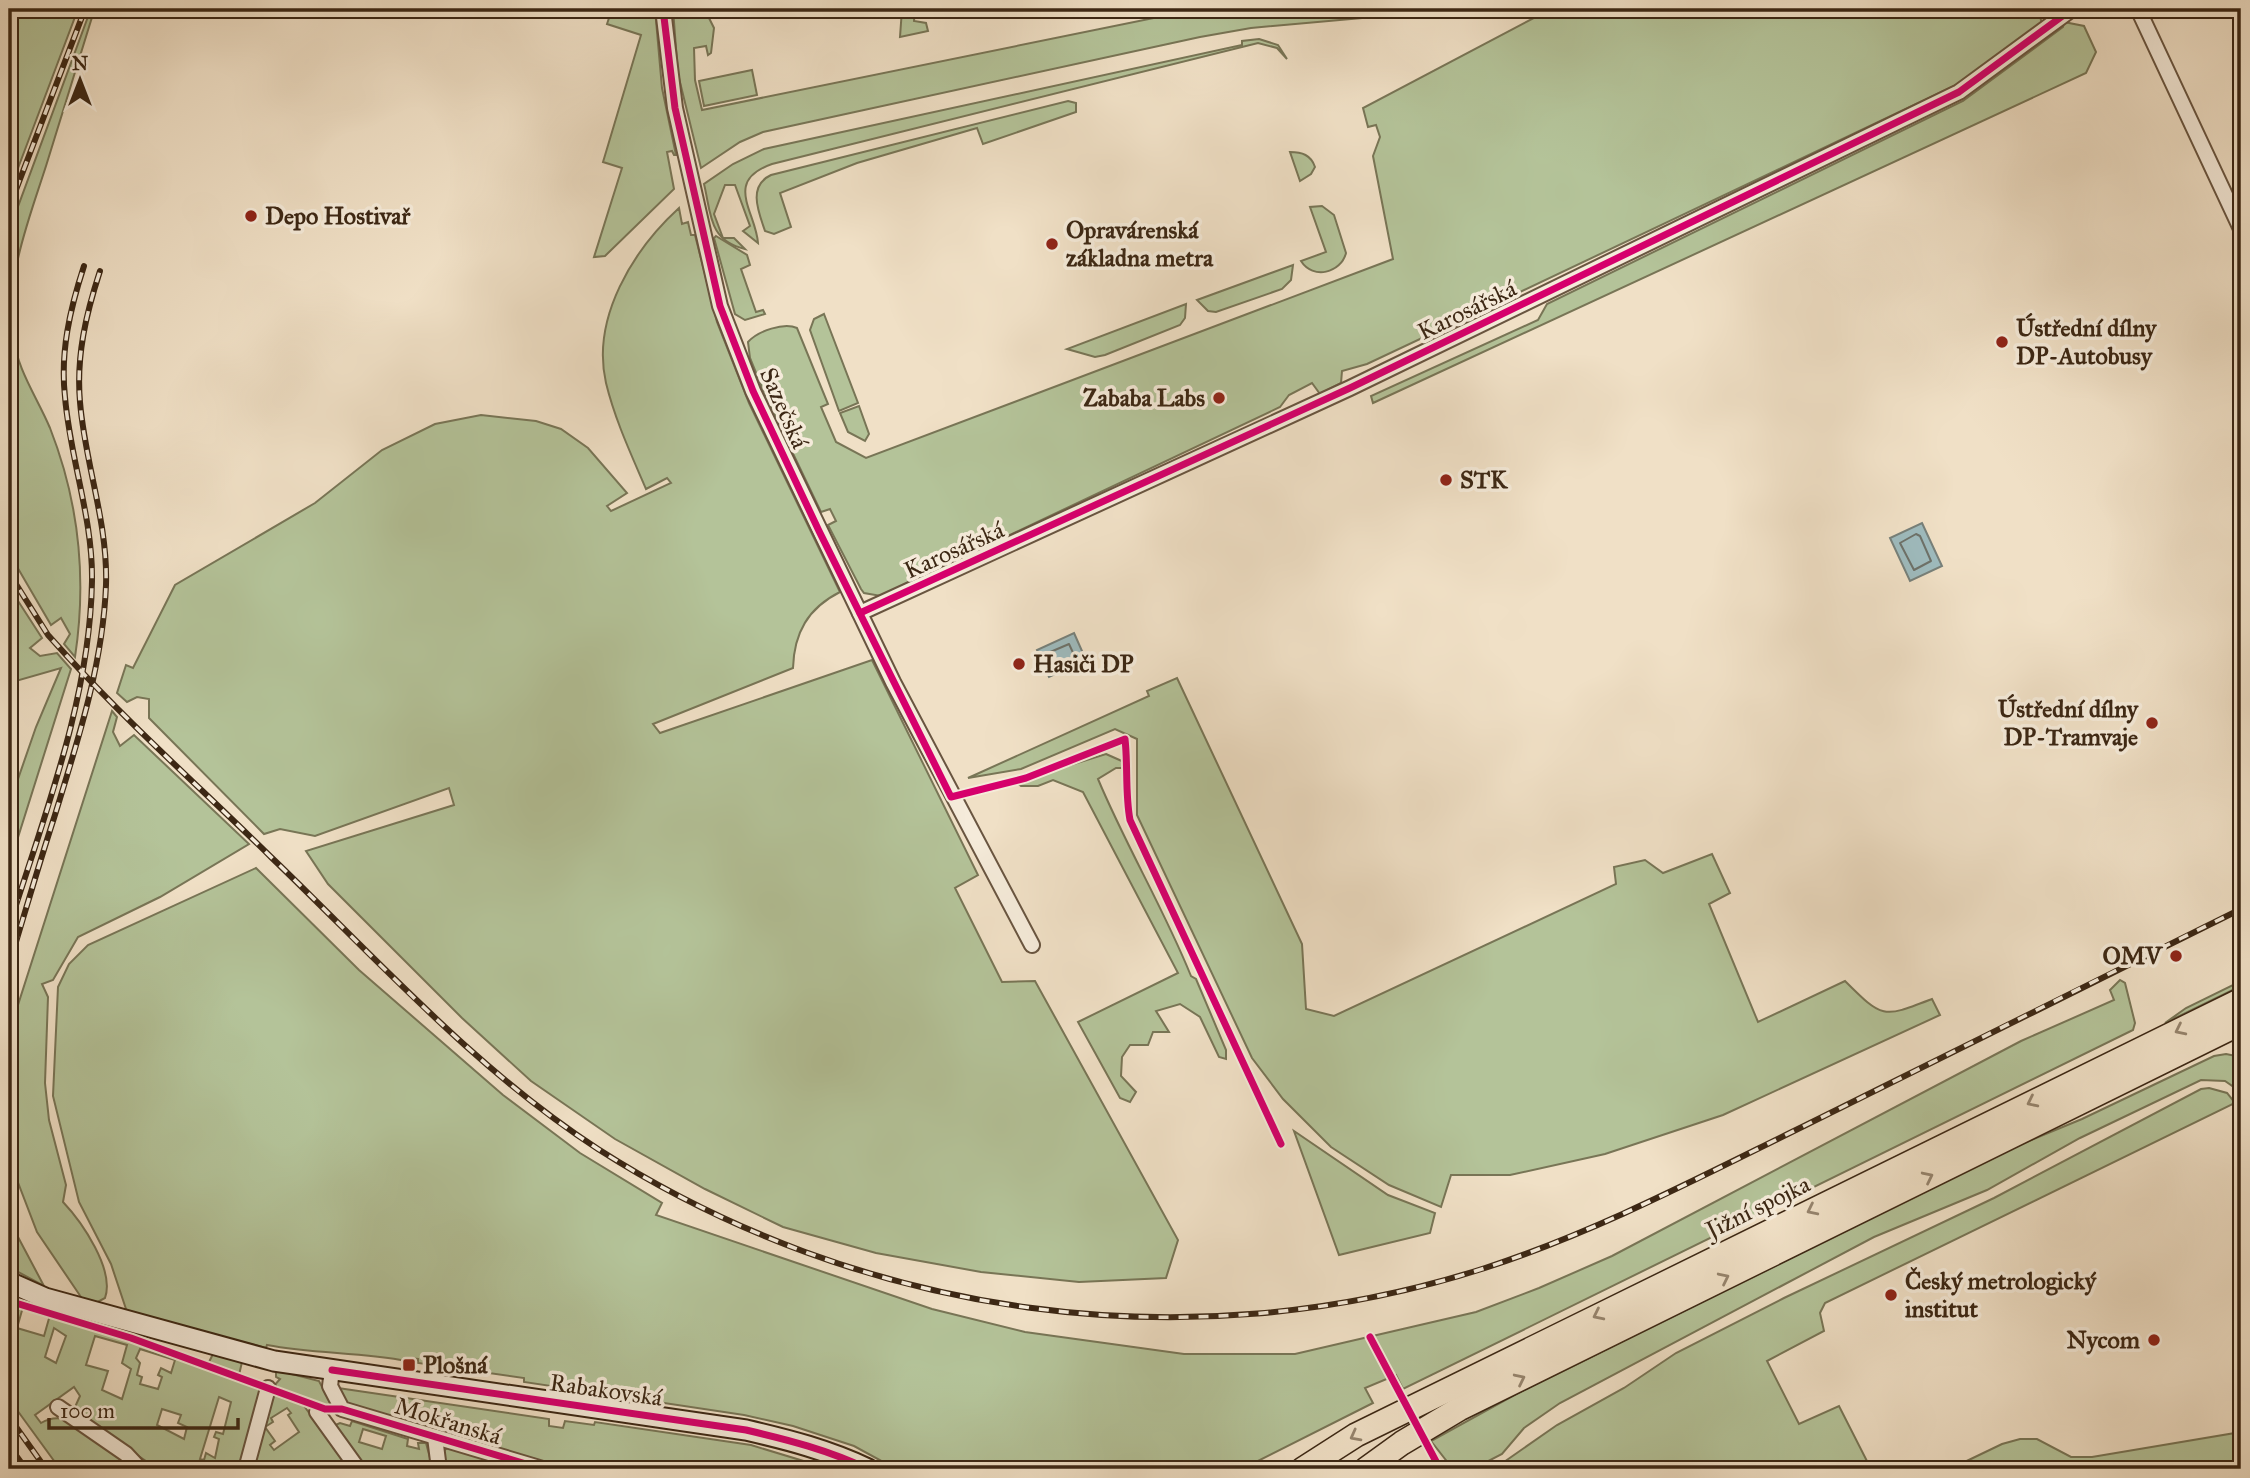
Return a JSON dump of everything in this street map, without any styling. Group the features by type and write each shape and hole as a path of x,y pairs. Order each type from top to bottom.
{"highway":[{"name":"Jižní spojka","path":"1303,1469 1356,1435 2241,1000"},
{"name":"Jižní spojka","path":"1366,1469 1402,1443 1459,1409 2241,1023"}],"main road":[{"name":"Rabakovská","path":"9,1282 45,1297 121,1320 274,1362 746,1430 837,1454 868,1469"}],"street":[{"name":"Sazečská","path":"663,9 670,83 698,215 720,306 753,391 951,797 1032,945"},
{"name":"Karosářská","path":"860,613 1350,388 1959,92 2072,9"},
{"path":"2138,9 2241,229"},
{"name":"Mokřanská","path":"332,1370 330,1386 342,1409 543,1469"},
{"path":"246,1469 268,1388"},
{"path":"58,1407 126,1454 140,1469"},
{"path":"317,1412 358,1469"},
{"name":"Mokřanská","path":"435,1437 439,1469"}],"green space":[{"path":"9,9 78,9 9,192"},
{"path":"612,9 655,9 662,88 676,155 672,151 667,152 674,189 605,256 594,257 622,168 603,162 641,35 607,24"},
{"path":"673,9 697,9 701,13 705,10 714,28 711,53 708,55 706,46 694,48 695,80 702,110 1198,9 1463,9 1251,28 1200,37 763,132 740,142 701,168 678,74"},
{"path":"902,9 915,9 914,21 926,23 928,31 900,37"},
{"path":"1551,9 2050,9 2040,17 2042,23 1956,85 1499,302 1448,330 1439,330 1367,364 1342,371 1341,383 1320,394 1312,383 1289,395 1280,407 881,596 864,593 828,525 836,521 830,509 821,512 765,395 750,358 748,342 752,338 778,327 797,328 828,404 821,407 836,442 866,458 1393,259 1373,156 1380,137 1376,125 1368,127 1363,108"},
{"path":"89,14 93,14 20,249 12,313 15,348 28,383 50,428 74,512 80,569 79,628 75,657 64,644 70,634 61,618 51,625 9,553 9,231"},
{"path":"2064,22 2084,26 2096,52 2086,73 1373,403 1371,396 1538,320 1547,304 1963,101 2063,27"},
{"path":"1259,39 1278,45 1287,59 1277,48 1258,43 772,164 757,171 749,179 746,188 746,198 758,243 743,231 750,226 735,185 725,185 714,214 723,238 710,215 704,184 733,164 764,149 1242,45 1242,41"},
{"path":"752,70 757,95 704,106 699,81"},
{"path":"1068,101 1076,103 1076,112 983,144 977,128 857,163 780,193 791,227 774,234 765,231 758,208 757,193 759,186 771,175"},
{"path":"1290,152 1306,155 1315,167 1311,174 1300,181"},
{"path":"1322,206 1334,215 1346,253 1339,265 1326,272 1312,271 1301,261 1326,252 1310,207"},
{"path":"679,208 682,224 688,222 691,235 695,235 717,322 749,403 840,592 819,606 805,623 796,644 793,668 653,724 660,733 872,660 978,875 955,888 1002,982 1035,981 1178,1240 1166,1278 1079,1282 981,1272 876,1253 783,1227 705,1189 615,1139 531,1081 462,1018 328,884 306,851 454,805 449,788 315,836 280,829 264,834 149,718 149,699 137,697 127,702 117,693 126,665 133,668 175,585 315,503 382,450 435,424 481,415 536,421 561,429 588,448 627,493 607,506 611,511 671,483 667,478 646,489 614,410 606,383 603,359 610,310 620,287 646,244"},
{"path":"716,236 747,255 750,265 741,269 756,312 763,310 765,314 745,320 735,314 714,238"},
{"path":"723,238 734,238 745,249 733,245"},
{"path":"1293,265 1291,280 1282,289 1216,312 1208,311 1197,300"},
{"path":"1186,304 1185,318 1180,325 1105,355 1095,357 1067,349"},
{"path":"824,314 858,403 839,411 810,330 814,319"},
{"path":"859,406 869,434 865,441 848,432 840,413"},
{"path":"9,587 42,638 30,648 40,656 57,653 71,669 9,866 9,805 36,727 61,668 9,683"},
{"path":"1177,678 1302,944 1306,1009 1334,1016 1616,884 1614,867 1645,860 1663,873 1712,854 1730,893 1709,904 1758,1022 1845,981 1868,1003 1884,1011 1903,1010 1932,999 1940,1015 1723,1115 1605,1154 1510,1175 1451,1175 1441,1207 1389,1185 1331,1147 1283,1099 1252,1058 1137,815 1137,739 1115,729 1021,769 968,778 1149,696 1147,691"},
{"path":"112,711 117,717 113,732 120,746 134,735 249,844 160,897 78,937 53,980 42,984 48,997 45,1083 49,1120 66,1185 63,1202 95,1247 105,1274 105,1298 94,1304 83,1300 37,1232 9,1159 9,1033"},
{"path":"1106,754 1124,762 1124,768 1116,768 1098,779 1191,976 1196,979 1226,1050 1226,1059 1219,1057 1200,1017 1180,1004 1156,1011 1169,1032 1153,1032 1148,1045 1130,1045 1122,1057 1121,1076 1136,1092 1130,1102 1120,1098 1078,1022 1178,973 1083,792 1053,780 1038,786 1021,786 1016,782"},
{"path":"256,868 359,970 503,1095 580,1153 662,1203 656,1215 932,1309 1025,1332 1184,1354 1295,1354 1476,1312 1612,1256 2021,1041 2114,1000 2110,990 2120,980 2125,983 2135,1023 2133,1030 1403,1389 1396,1375 1365,1388 1373,1403 1242,1469 896,1469 854,1446 793,1426 744,1415 524,1382 524,1378 418,1363 418,1359 408,1358 407,1361 267,1345 266,1348 127,1312 111,1264 79,1202 53,1096 58,987 69,964 88,945"},
{"path":"2241,981 2241,986 2165,1023 2186,1008"},
{"path":"2226,1054 2241,1057 2241,1092 2225,1081 2201,1080 2080,1138 1987,1190 1874,1237 1560,1403 1524,1428 1502,1454 1473,1469 1458,1469 1449,1464 1431,1441 1518,1393 2019,1145 2082,1119 2214,1056"},
{"path":"2209,1088 2227,1093 2235,1103 1825,1303 1820,1313 1824,1331 1767,1361 1799,1424 1839,1406 1871,1469 1494,1469 1557,1425 1624,1388 1676,1353 1784,1298 1994,1198 2201,1089"},
{"path":"1294,1131 1388,1195 1435,1213 1430,1233 1339,1255"},
{"path":"9,1220 44,1286 9,1267"},
{"path":"9,1302 23,1307 17,1328 44,1336 50,1315 119,1335 263,1388 241,1469 211,1469 199,1466 198,1469 153,1469 152,1465 79,1416 75,1407 80,1396 74,1387 35,1415 41,1423 60,1418 71,1422 108,1448 130,1469 60,1469 9,1399 9,1332 18,1311 9,1307","holes":["54,1328 66,1336 56,1363 45,1357","95,1336 127,1345 122,1363 131,1369 122,1399 102,1390 108,1371 86,1365","140,1349 175,1360 171,1373 161,1368 158,1375 162,1377 158,1389 140,1384 142,1377 137,1375 140,1363 136,1358","219,1397 231,1402 223,1434 216,1432 214,1437 219,1439 215,1458 206,1453 204,1460 200,1459","162,1409 181,1415 178,1423 187,1427 184,1439 157,1425"]},
{"path":"213,1354 242,1362 239,1375 208,1364"},
{"path":"276,1370 319,1381 333,1408 273,1387 280,1379 276,1377"},
{"path":"338,1388 549,1419 549,1426 563,1428 565,1421 594,1425 595,1422 751,1445 830,1469 559,1469 447,1436 441,1426 433,1424 422,1429 348,1405"},
{"path":"272,1391 302,1403 349,1469 333,1469 329,1465 320,1469 250,1469","holes":["287,1408 291,1413 288,1415 299,1432 274,1450 270,1445 275,1441 265,1427 273,1422 271,1418"]},
{"path":"352,1421 408,1439 407,1446 419,1449 418,1443 426,1443 433,1469 417,1469 416,1464 394,1466 393,1469 364,1469 333,1426 340,1423 350,1426","holes":["363,1429 386,1436 382,1449 359,1442"]},
{"path":"2241,1432 2241,1466 2224,1469 1950,1469 2002,1444 2020,1439 2037,1439 2071,1457 2092,1457"},
{"path":"449,1447 528,1469 443,1469 442,1452"}],"water":[{"path":"1922,523 1942,566 1910,581 1890,538"},
{"path":"1074,633 1086,660 1049,677 1037,650"}],"railway":[{"path":"9,208 85,9"},
{"path":"9,927 63,757 83,669 89,625 92,581 89,534 71,443 64,380 67,331 84,266"},
{"path":"9,965 80,732 100,645 104,615 106,562 86,448 79,385 83,335 100,271"},
{"path":"9,573 48,635 117,708 428,1011 469,1049 553,1118 598,1149 699,1206 805,1252 915,1286 1028,1308 1142,1317 1258,1314 1372,1297 1485,1268 1567,1238 1647,1203 2241,909"},
{"path":"9,1417 46,1469"},
{"path":"9,1446 26,1469"}],"cycle path":[{"path":"663,9 675,108 720,306 753,391 951,797 1026,778 1125,739 1130,820 1281,1144"},
{"path":"860,613 1350,388 1959,92 2072,9"},
{"path":"9,1301 131,1338 325,1409 342,1409 543,1469"},
{"path":"1370,1337 1440,1469"},
{"path":"332,1370 746,1430 808,1446 868,1469"}],"place":[{"name":"Depo Hostivař","path":"251,216"},
{"name":"Opravárenská základna metra","path":"1052,244"},
{"name":"Ústřední dílny DP-Autobusy","path":"2002,342"},
{"name":"Zababa Labs","path":"1219,398"},
{"name":"STK","path":"1446,480"},
{"name":"Hasiči DP","path":"1019,664"},
{"name":"Ústřední dílny DP-Tramvaje","path":"2152,723"},
{"name":"OMV","path":"2176,956"},
{"name":"Český metrologický institut","path":"1891,1295"},
{"name":"Nycom","path":"2154,1340"},
{"name":"Plošná","path":"409,1365"}]}
